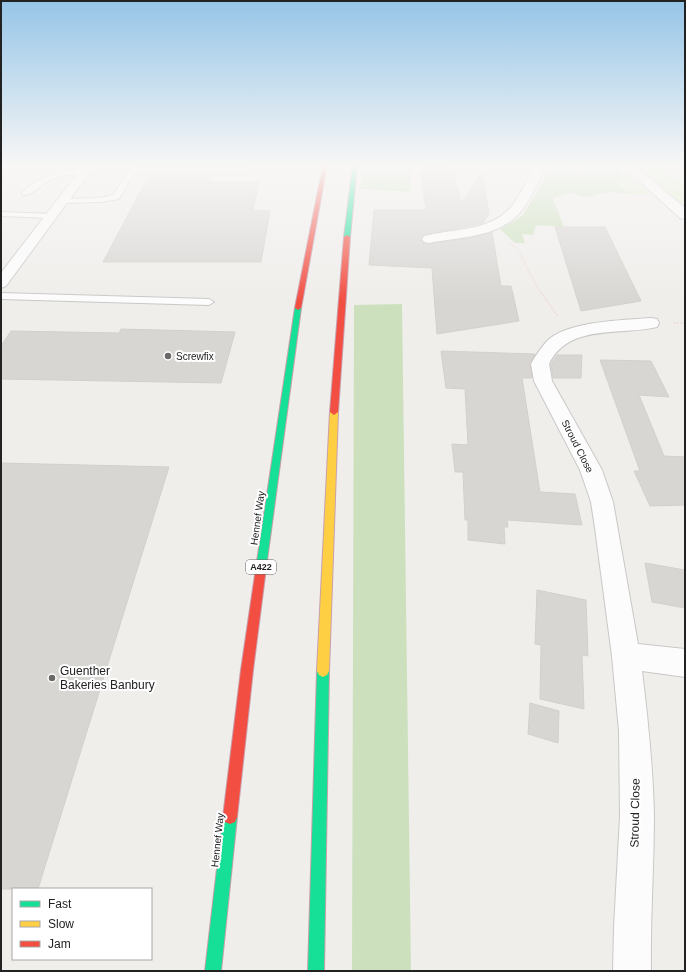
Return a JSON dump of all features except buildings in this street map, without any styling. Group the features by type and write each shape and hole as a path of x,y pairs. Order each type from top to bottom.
{"highway":[{"name":"Hennef Way","path":"213,971 247,670 291,347 316,210"},
{"path":"316,971 325,575 338,337 350,210"}],"street":[{"path":"1,283 56,210"},
{"path":"430,239 487,227 503,219 514,210"},
{"name":"Stroud Close","path":"632,971 632,927 637,816 634,731 626,656 607,528 602,502 591,470 547,389 541,373 540,364 548,351 558,341 571,334 594,328 651,323"},
{"path":"626,656 685,663"}],"lane":[{"path":"1,214 51,216"},
{"path":"1,296 209,302"}],"path":[{"path":"487,227 518,249 537,287 571,334"}],"green space":[{"path":"525,210 558,210 564,227 536,225 533,235 522,234 525,243 515,243 500,229 522,216"},
{"path":"402,304 411,971 352,971 354,305"}],"traffic: fast":[{"path":"347,237 350,210"},
{"path":"261,568 298,308"},
{"path":"316,971 323,671"},
{"path":"213,971 230,817"}],"traffic: slow":[{"path":"323,671 334,412"}],"traffic: jam":[{"path":"298,308 316,210"},
{"path":"334,412 347,237"},
{"path":"230,817 247,670 261,568"}],"place":[{"name":"Screwfix","path":"168,356"},
{"name":"Guenther Bakeries Banbury","path":"52,678"}]}
